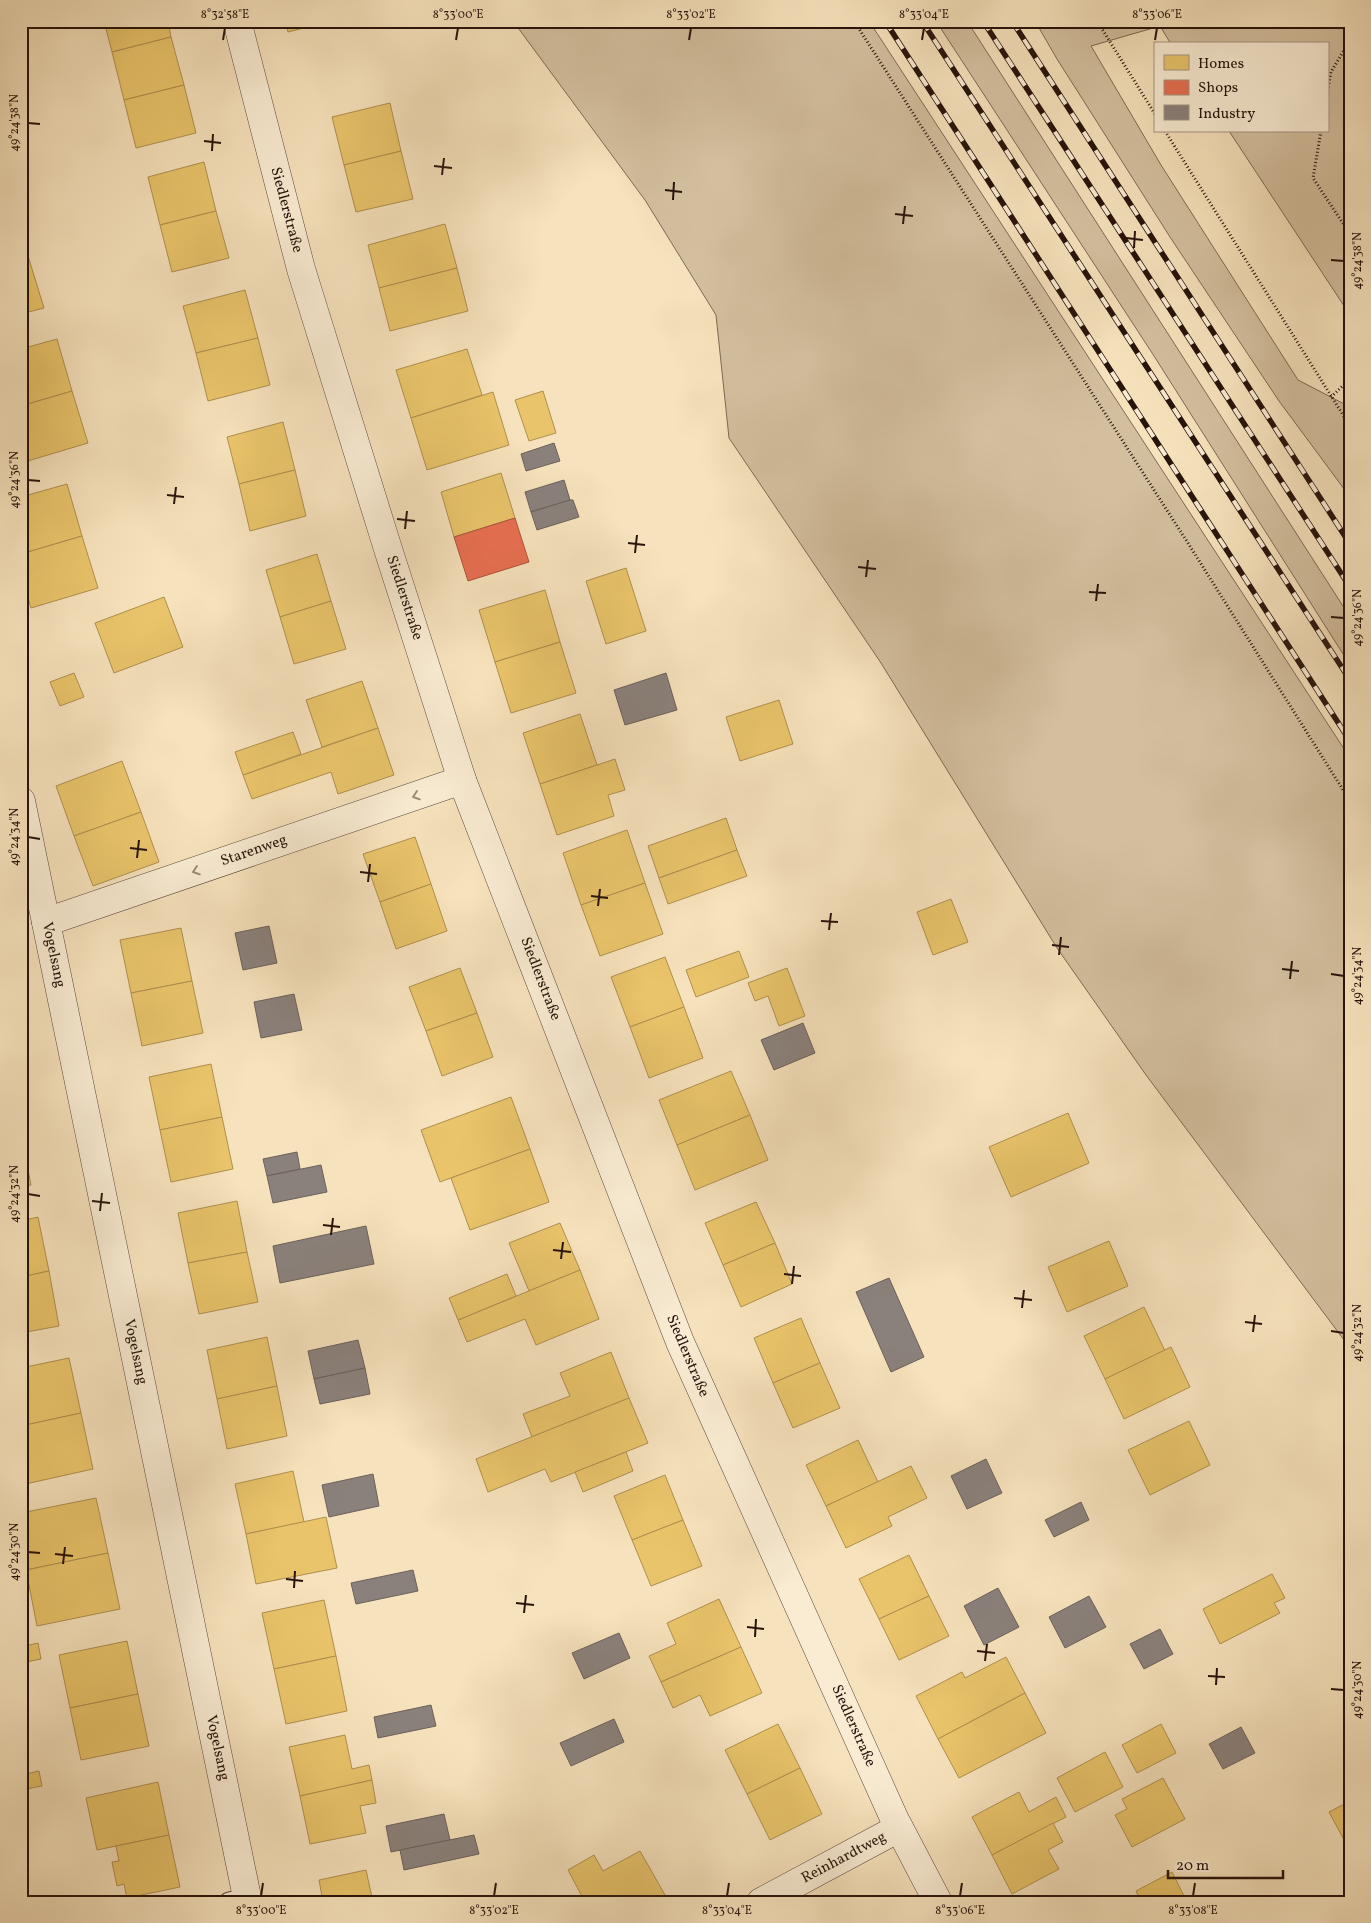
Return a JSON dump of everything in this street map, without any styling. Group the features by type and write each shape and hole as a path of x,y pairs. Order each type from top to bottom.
{"street":[{"name":"Siedlerstraße","path":"237,21 301,269 462,780 680,1342 899,1828 938,1902"},
{"name":"Starenweg","path":"46,922 462,780"},
{"name":"Vogelsang","path":"21,801 242,1900"},
{"name":"Reinhardtweg","path":"762,1902 899,1828"}],"path":[{"path":"854,21 1186,540 1350,801"},
{"path":"1097,21 1154,112"},
{"path":"1328,88 1331,72 1350,40"},
{"path":"1167,132 1350,426"},
{"path":"1321,132 1314,178 1350,234"},
{"path":"1331,397 1350,379"}],"shaded area":[{"path":"513,21 869,21 1350,758 1350,1348 1146,1075 1057,948 881,663 729,438 716,315 645,200"},
{"path":"936,21 967,21 1350,617 1350,665 1154,356"},
{"path":"1035,21 1350,21 1350,315 1230,132 1328,132 1328,42 1170,42 1160,26 1091,46 1161,165 1298,380 1350,407 1350,497 1279,401 1170,237"}],"building: Homes":[{"path":"104,21 168,21 171,37 112,52"},
{"path":"285,21 331,21 288,32"},
{"path":"171,37 184,85 124,100 112,52"},
{"path":"184,85 196,133 136,148 124,100"},
{"path":"390,103 401,151 344,165 332,117"},
{"path":"401,151 413,199 356,212 344,165"},
{"path":"204,162 216,211 160,225 148,177"},
{"path":"216,211 229,258 172,272 160,225"},
{"path":"445,224 457,268 379,288 368,245"},
{"path":"28,256 44,308 21,314 21,258"},
{"path":"457,268 468,311 390,331 379,288"},
{"path":"245,290 258,338 196,353 183,306"},
{"path":"258,338 270,385 208,401 196,353"},
{"path":"57,339 72,391 21,406 21,349"},
{"path":"467,349 482,395 411,418 396,370"},
{"path":"72,391 88,443 21,463 21,406"},
{"path":"543,391 556,433 529,441 515,400"},
{"path":"493,392 509,445 427,470 411,418"},
{"path":"283,422 295,470 239,484 227,437"},
{"path":"295,470 306,516 250,531 239,484"},
{"path":"501,473 515,518 454,537 441,492"},
{"path":"67,484 82,536 21,554 21,497"},
{"path":"82,536 98,588 31,608 21,576 21,554"},
{"path":"317,554 331,601 280,617 266,570"},
{"path":"626,568 646,631 606,644 586,581"},
{"path":"545,590 560,642 495,662 479,610"},
{"path":"164,597 183,647 114,673 95,623"},
{"path":"331,601 346,649 294,664 280,617"},
{"path":"560,642 576,693 511,713 495,662"},
{"path":"74,673 84,697 60,706 50,682"},
{"path":"362,681 378,728 322,747 306,700"},
{"path":"779,700 793,744 740,761 726,717"},
{"path":"580,714 597,765 540,784 523,733"},
{"path":"378,728 394,775 338,794 331,772 252,799 243,775"},
{"path":"293,732 301,754 243,775 235,752"},
{"path":"615,759 625,790 608,795 614,816 557,835 540,784"},
{"path":"122,761 141,812 74,836 56,786"},
{"path":"141,812 159,862 93,886 74,836"},
{"path":"726,818 737,850 659,878 648,846"},
{"path":"627,830 645,883 581,905 563,853"},
{"path":"415,837 431,884 380,902 363,854"},
{"path":"737,850 747,876 668,904 659,878"},
{"path":"645,883 663,934 600,956 581,905"},
{"path":"431,884 447,931 396,949 380,902"},
{"path":"951,899 968,942 933,955 917,912"},
{"path":"181,928 192,981 131,993 120,940"},
{"path":"739,951 749,977 696,997 686,970"},
{"path":"665,957 684,1007 630,1027 611,977"},
{"path":"460,968 477,1013 426,1031 409,987"},
{"path":"787,968 805,1016 779,1026 768,996 755,1001 748,983"},
{"path":"192,981 203,1033 142,1046 131,993"},
{"path":"684,1007 703,1058 649,1078 630,1027"},
{"path":"477,1013 493,1057 442,1076 426,1031"},
{"path":"211,1064 222,1117 160,1130 149,1077"},
{"path":"731,1071 750,1115 677,1145 659,1100"},
{"path":"511,1097 530,1149 440,1182 421,1130"},
{"path":"1068,1113 1089,1163 1011,1197 989,1147"},
{"path":"750,1115 768,1160 695,1190 677,1145"},
{"path":"222,1117 233,1169 171,1182 160,1130"},
{"path":"21,1133 31,1185 21,1187"},
{"path":"530,1149 549,1202 470,1230 451,1178"},
{"path":"237,1201 247,1252 188,1263 178,1213"},
{"path":"756,1202 775,1243 723,1265 705,1223"},
{"path":"38,1217 49,1271 21,1277 21,1221"},
{"path":"560,1223 580,1270 529,1291 509,1243"},
{"path":"1109,1241 1128,1286 1067,1312 1048,1267"},
{"path":"775,1243 792,1284 741,1307 723,1265"},
{"path":"247,1252 258,1302 199,1314 188,1263"},
{"path":"580,1270 599,1319 536,1345 525,1319 467,1342 458,1320"},
{"path":"49,1271 59,1326 21,1333 21,1277"},
{"path":"507,1274 516,1296 458,1320 449,1298"},
{"path":"1144,1307 1165,1351 1105,1379 1084,1336"},
{"path":"801,1318 820,1363 773,1383 754,1338"},
{"path":"267,1337 277,1386 217,1399 207,1350"},
{"path":"1171,1347 1190,1387 1124,1419 1105,1379"},
{"path":"611,1352 629,1398 532,1437 523,1414 570,1396 560,1373"},
{"path":"69,1358 81,1413 21,1426 21,1368"},
{"path":"820,1363 840,1408 793,1428 773,1383"},
{"path":"277,1386 287,1436 227,1449 217,1399"},
{"path":"629,1398 648,1443 551,1482 545,1469 488,1492 476,1459"},
{"path":"81,1413 93,1469 21,1485 21,1426"},
{"path":"1189,1421 1210,1465 1150,1495 1128,1450"},
{"path":"858,1440 878,1482 826,1506 806,1465"},
{"path":"626,1452 633,1471 583,1492 575,1472"},
{"path":"911,1466 927,1498 888,1517 892,1526 846,1548 826,1506"},
{"path":"293,1471 304,1522 246,1534 235,1484"},
{"path":"665,1475 683,1520 632,1540 614,1496"},
{"path":"96,1498 108,1553 26,1570 21,1549 21,1513"},
{"path":"326,1517 337,1568 256,1584 246,1534"},
{"path":"683,1520 702,1566 651,1586 632,1540"},
{"path":"108,1553 120,1609 37,1626 26,1570"},
{"path":"909,1555 929,1596 879,1619 859,1579"},
{"path":"1272,1574 1285,1598 1274,1603 1280,1613 1220,1644 1203,1609"},
{"path":"929,1596 949,1636 899,1660 879,1619"},
{"path":"719,1599 741,1647 661,1682 649,1656 676,1644 667,1623"},
{"path":"324,1600 336,1656 274,1669 262,1613"},
{"path":"127,1641 138,1694 70,1708 59,1655"},
{"path":"38,1643 41,1659 21,1663 21,1647"},
{"path":"741,1647 762,1693 710,1716 700,1695 673,1708 661,1682"},
{"path":"336,1656 347,1711 286,1724 274,1669"},
{"path":"1006,1657 1025,1693 938,1739 916,1696 962,1672 965,1678"},
{"path":"1025,1693 1046,1733 959,1778 938,1739"},
{"path":"138,1694 149,1746 81,1760 70,1708"},
{"path":"778,1724 800,1768 747,1794 725,1750"},
{"path":"1161,1724 1176,1753 1137,1773 1122,1745"},
{"path":"345,1735 352,1769 369,1765 372,1780 300,1796 289,1747"},
{"path":"1105,1752 1123,1787 1075,1812 1057,1778"},
{"path":"800,1768 822,1814 770,1840 747,1794"},
{"path":"39,1771 42,1786 21,1790 21,1775"},
{"path":"1163,1778 1185,1819 1132,1847 1115,1815 1127,1809 1122,1799"},
{"path":"372,1780 376,1803 360,1806 366,1833 310,1844 300,1796"},
{"path":"158,1782 169,1835 97,1850 86,1798"},
{"path":"1019,1792 1029,1812 1056,1797 1066,1817 992,1855 972,1817"},
{"path":"1350,1801 1350,1851 1329,1812"},
{"path":"1053,1823 1063,1842 1048,1850 1059,1869 1012,1894 992,1855"},
{"path":"169,1835 180,1887 127,1898 124,1884 117,1886 112,1862 119,1861 116,1846"},
{"path":"640,1851 669,1902 609,1902 607,1898 601,1902 585,1902 568,1870 594,1855 603,1871"},
{"path":"366,1870 373,1902 323,1902 319,1880"},
{"path":"1172,1872 1187,1902 1141,1902 1136,1891"},
{"path":"1073,1896 1077,1902 1062,1902"}],"building: Shops":[{"path":"515,518 529,562 468,581 454,537"}],"building: Industry":[{"path":"554,443 560,461 526,471 521,454"},
{"path":"564,480 570,500 531,512 525,492"},
{"path":"573,500 579,517 537,530 531,512"},
{"path":"666,673 677,710 625,725 614,690"},
{"path":"269,926 277,963 243,970 235,933"},
{"path":"294,994 302,1030 261,1038 254,1002"},
{"path":"803,1023 815,1053 774,1070 761,1040"},
{"path":"297,1152 300,1169 267,1176 263,1159"},
{"path":"321,1165 327,1192 273,1203 267,1176"},
{"path":"366,1226 374,1264 280,1283 273,1246"},
{"path":"889,1278 924,1357 891,1372 856,1292"},
{"path":"358,1340 365,1368 314,1379 308,1351"},
{"path":"365,1368 370,1394 320,1404 314,1379"},
{"path":"986,1459 1002,1493 967,1509 951,1476"},
{"path":"373,1474 379,1506 329,1517 322,1485"},
{"path":"1081,1502 1089,1520 1054,1537 1045,1520"},
{"path":"413,1570 418,1591 356,1604 351,1583"},
{"path":"998,1588 1019,1627 984,1645 964,1606"},
{"path":"1089,1596 1106,1627 1065,1648 1049,1617"},
{"path":"1160,1629 1173,1654 1144,1669 1130,1644"},
{"path":"619,1633 630,1658 584,1679 572,1653"},
{"path":"431,1705 436,1726 378,1738 374,1717"},
{"path":"614,1719 624,1742 571,1766 560,1743"},
{"path":"1241,1727 1255,1753 1223,1769 1209,1744"},
{"path":"444,1814 450,1840 391,1852 386,1826"},
{"path":"474,1835 479,1854 404,1870 400,1850"}],"railway":[{"path":"885,21 1350,741"},
{"path":"922,21 1350,680"},
{"path":"983,21 1350,587"},
{"path":"1012,21 1350,544"}]}
